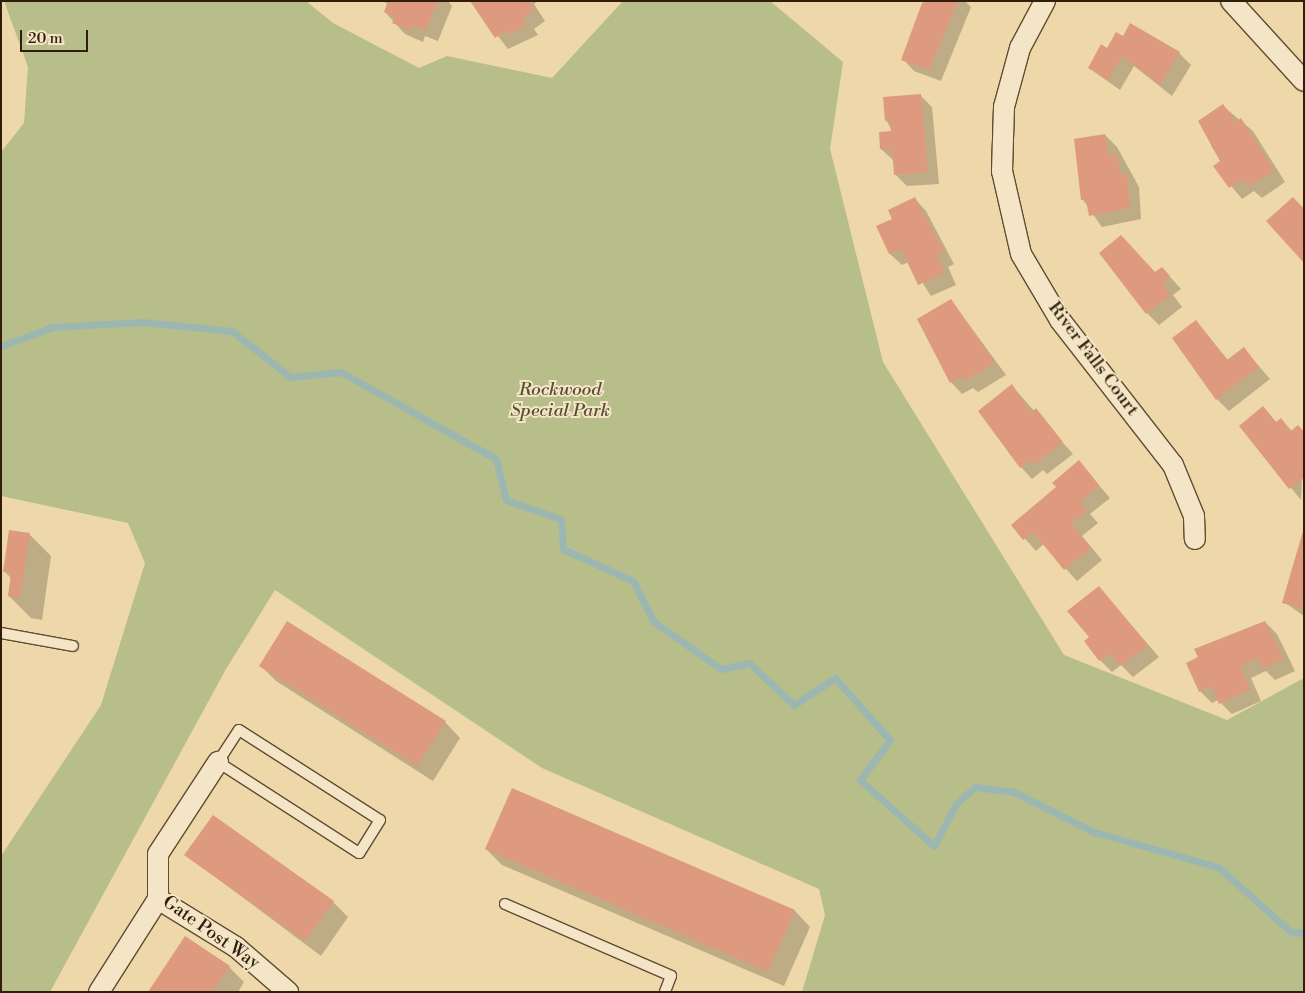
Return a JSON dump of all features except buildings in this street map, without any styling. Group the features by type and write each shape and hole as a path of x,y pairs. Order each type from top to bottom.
{"street":[{"name":"River Falls Court","path":"1045,1 1020,48 1004,107 1002,171 1021,254 1060,320 1173,465 1194,516 1195,539"},
{"path":"1231,1 1304,81"},
{"name":"Gate Post Way","path":"218,762 158,854 158,900 236,947 288,992"},
{"path":"99,992 158,900"}],"lane":[{"path":"1,634 74,646"},
{"path":"239,730 380,820 359,853 218,762 239,730"},
{"path":"506,904 671,976 665,992"}],"green space":[{"name":"Rockwood Special Park","path":"4,1 306,1 333,23 419,68 447,56 552,78 623,1 770,1 843,62 830,149 883,362 1064,655 1227,720 1304,678 1304,992 802,992 825,915 819,889 542,768 275,590 226,669 50,992 1,992 1,856 101,705 145,563 128,523 1,496 1,152 24,123 28,67"}],"waterway":[{"path":"1,346 53,327 143,322 232,331 290,377 341,372 496,459 506,500 561,519 563,549 633,581 654,622 721,669 749,663 794,705 835,678 890,740 860,780 934,846 956,804 975,787 1014,792 1094,832 1218,867 1291,932 1304,933"}]}
